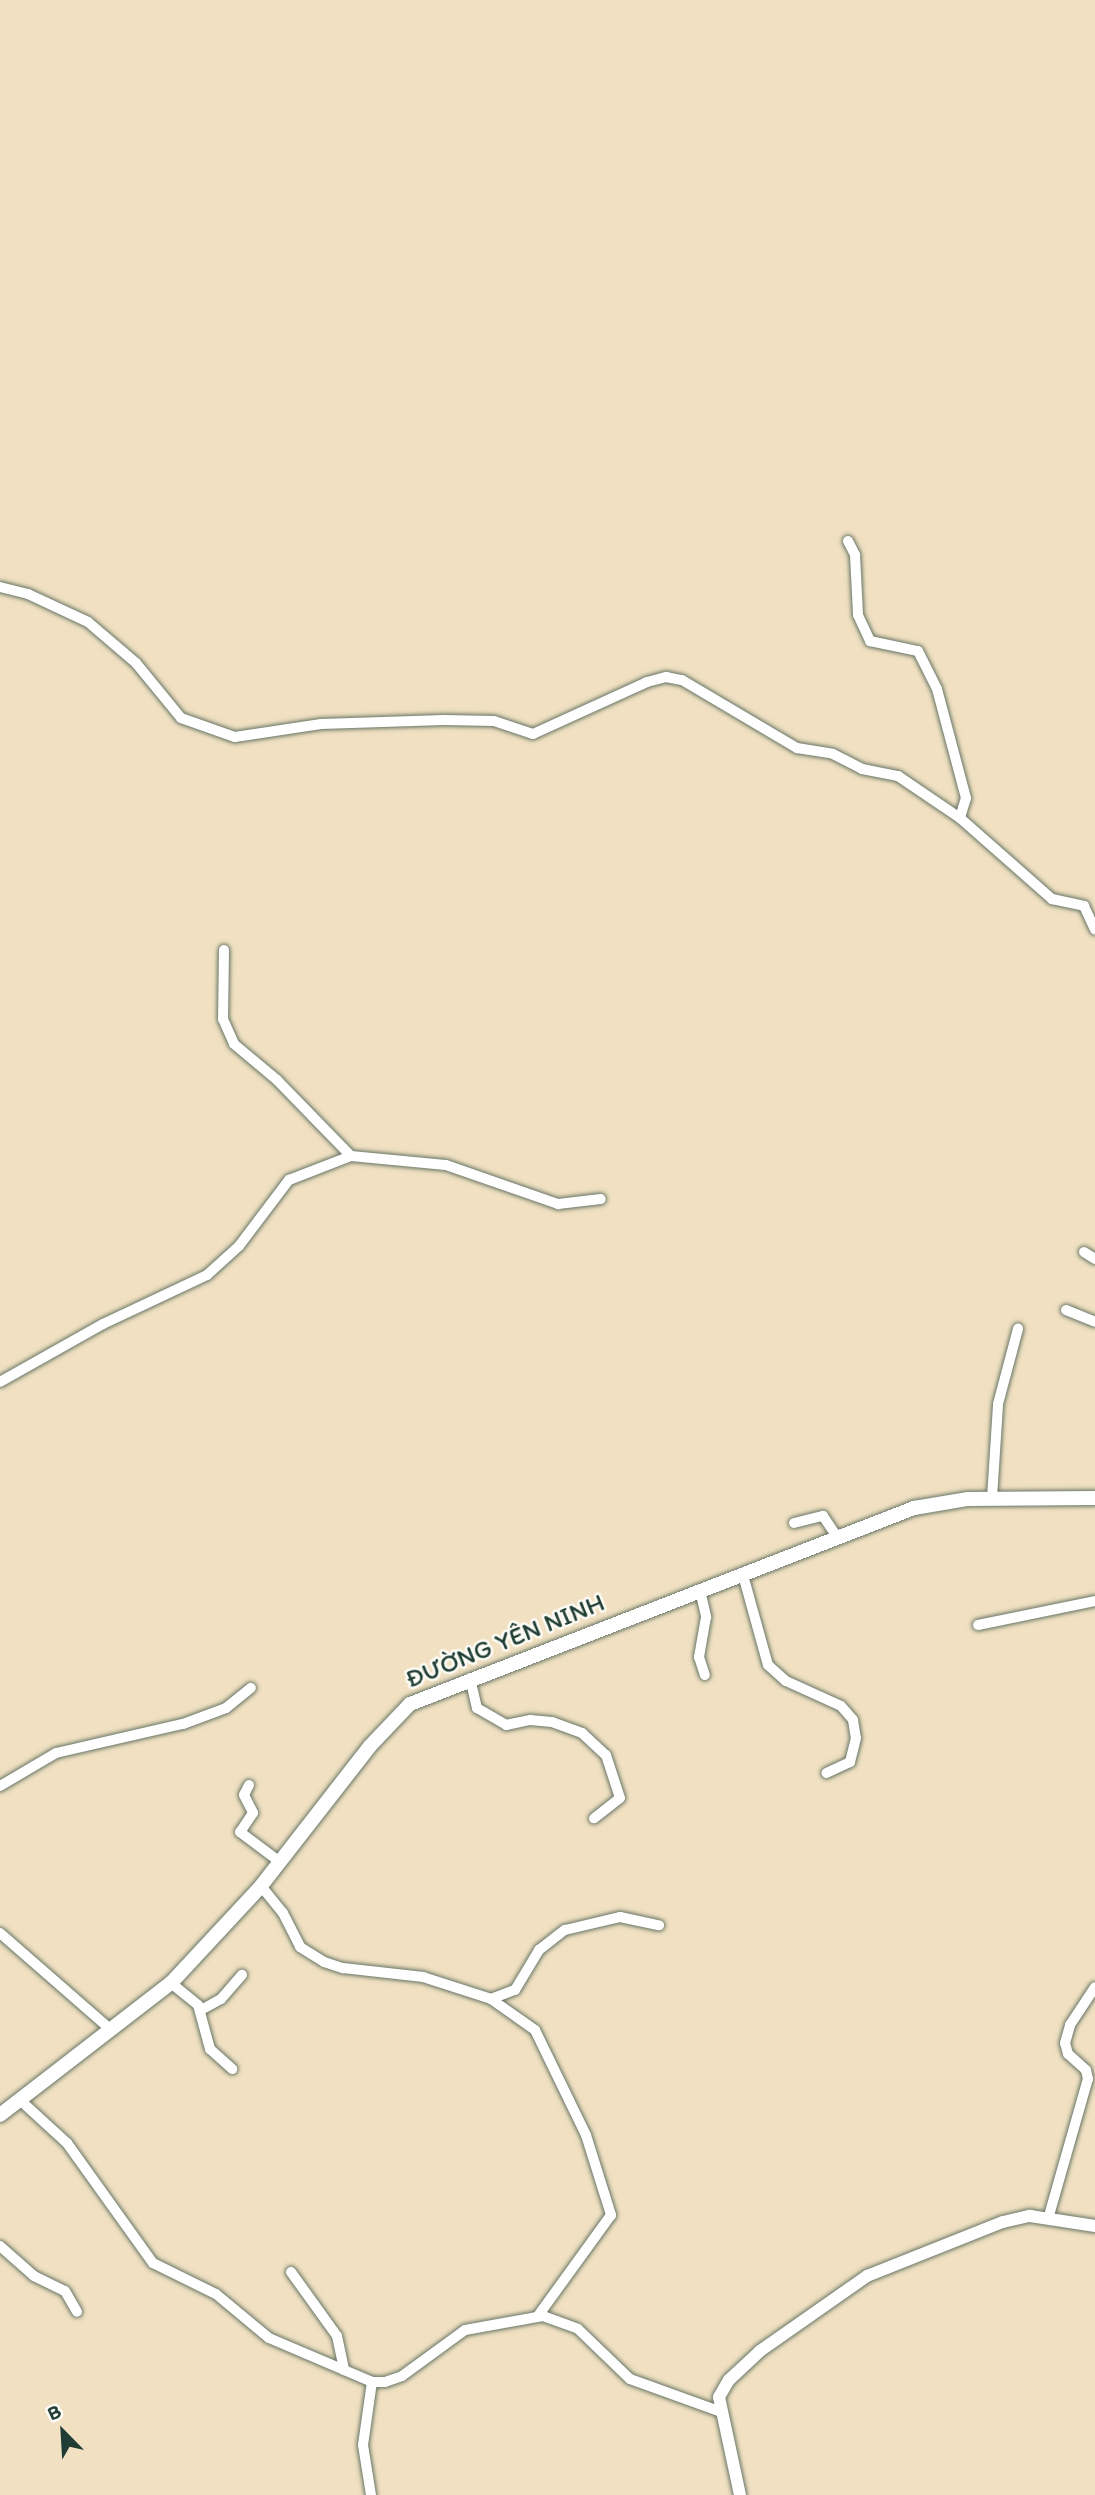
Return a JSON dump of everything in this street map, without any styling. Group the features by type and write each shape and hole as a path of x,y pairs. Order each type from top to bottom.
{"main road":[{"name":"ĐƯỜNG YÊN NINH","path":"0,2115 171,1983 261,1886 397,1715 430,1692 914,1508 992,1499 1095,1498"}],"street":[{"path":"848,541 855,555 858,615 870,641 918,652 937,689 966,798 960,818"},
{"path":"0,587 38,598 88,622 136,663 181,718 235,737 321,723 444,720 494,721 533,734 647,682 673,678 797,748 833,754 862,769 898,776 960,818 1033,886 1052,899 1084,906 1095,930"},
{"path":"224,950 222,1007 234,1044 277,1080 351,1156"},
{"path":"0,1382 92,1330 207,1275 239,1246 289,1180 351,1156 446,1166 558,1204 601,1199"},
{"path":"1084,1252 1095,1259"},
{"path":"1066,1310 1095,1322"},
{"path":"992,1499 998,1404 1018,1329"},
{"path":"794,1523 823,1516 837,1537"},
{"path":"743,1575 768,1665 786,1681 841,1706 853,1720 856,1738 850,1762 826,1773"},
{"path":"700,1590 706,1616 699,1657 705,1675"},
{"path":"978,1625 1095,1601"},
{"path":"470,1678 477,1708 506,1725 530,1720 552,1722 582,1734 606,1755 620,1798 594,1818"},
{"path":"0,1786 56,1753 183,1724 226,1708 251,1688"},
{"path":"249,1785 244,1795 253,1813 240,1832 280,1862"},
{"path":"261,1886 283,1913 300,1947 324,1962 342,1968 423,1977 491,1999 535,2029 586,2135 611,2215 538,2316"},
{"path":"491,1999 515,1990 539,1950 565,1930 621,1917 659,1925"},
{"path":"0,1933 110,2029"},
{"path":"201,2010 220,1999 242,1975"},
{"path":"171,1983 201,2010 210,2049 232,2069"},
{"path":"1048,2219 1088,2078 1086,2070 1068,2054 1065,2043 1070,2025 1095,1987"},
{"path":"20,2100 67,2143 153,2263 216,2294 262,2334 372,2382 402,2376 465,2330 538,2316 578,2329 614,2367 638,2384 719,2410"},
{"path":"740,2495 737,2465 719,2410 719,2396 729,2379 760,2351 856,2282 1003,2221 1048,2219 1095,2226"},
{"path":"0,2246 34,2276 65,2291 77,2312"},
{"path":"292,2272 337,2336 344,2370"},
{"path":"371,2495 363,2445 372,2382"}]}
